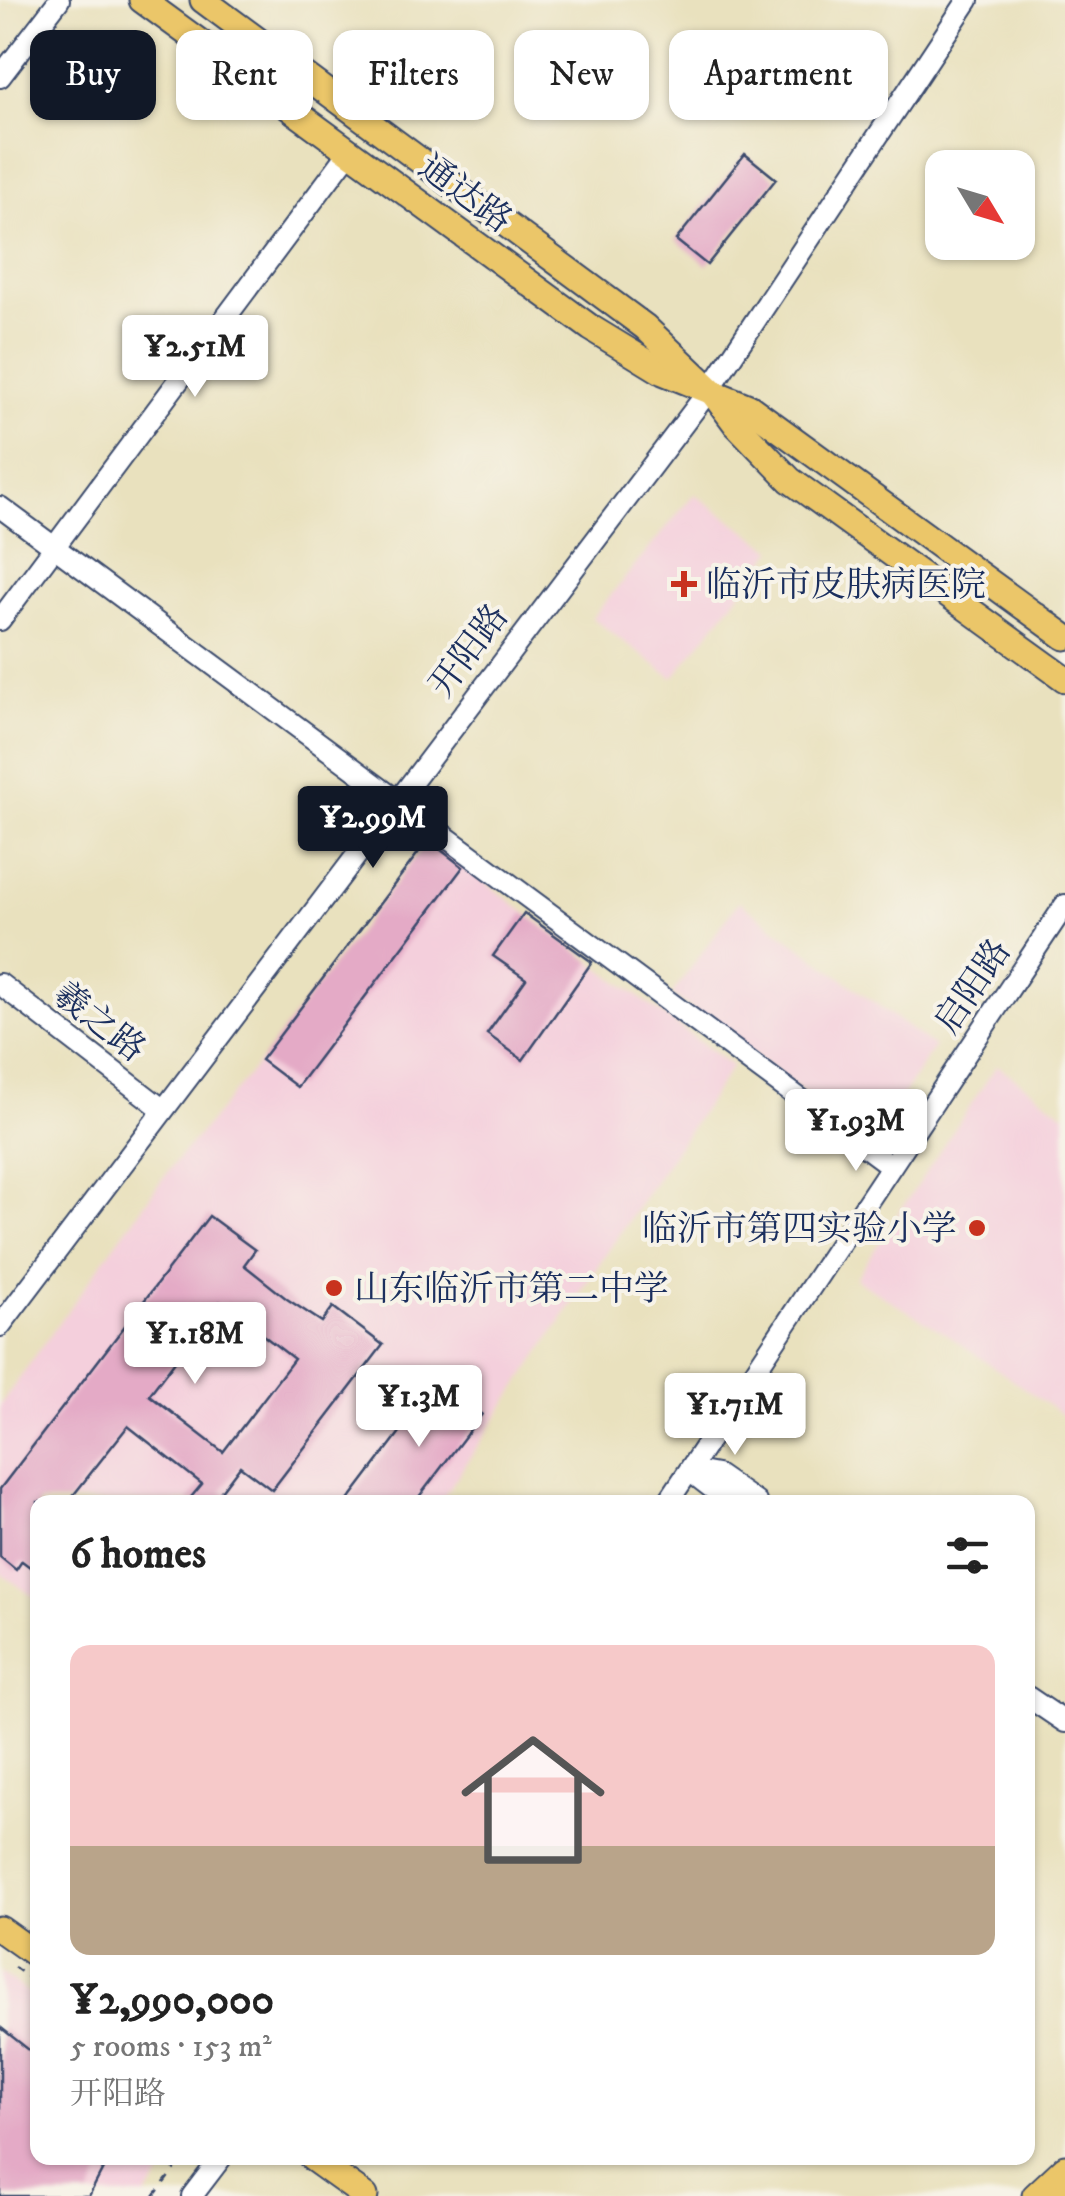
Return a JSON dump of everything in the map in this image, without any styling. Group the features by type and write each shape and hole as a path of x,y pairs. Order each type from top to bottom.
{"main road":[{"name":"通达路","path":"142,0 591,328 664,372 748,408 813,451 1065,637"},
{"name":"通达路","path":"203,0 645,327 710,389 736,424 790,480 1065,679"},
{"path":"0,1929 30,1950"},
{"path":"322,2165 365,2196"},
{"path":"1035,2196 1065,2170"},
{"path":"1046,2196 1065,2170"}],"street":[{"path":"0,77 59,0"},
{"name":"开阳路","path":"0,1326 161,1108 710,389 968,0"},
{"path":"0,620 350,151"},
{"path":"0,507 891,1166"},
{"name":"启阳路","path":"673,1495 1065,905"},
{"name":"羲之路","path":"0,984 161,1108"},
{"path":"679,1495 690,1470"},
{"path":"690,1470 721,1495"},
{"path":"690,1470 717,1475 746,1495"},
{"path":"1035,1702 1065,1722"},
{"path":"192,2196 216,2165"}],"path":[{"path":"12,1965 30,1978"},
{"path":"154,2196 178,2165"}],"shaded area":[{"name":"临沂市皮肤病医院","path":"694,494 774,550 673,678 592,618"},
{"name":"山东临沂市第二中学","path":"428,840 732,1066 445,1495 30,1495 30,1594 0,1573 0,1405 168,1171 261,1060"},
{"name":"临沂市第四实验小学","path":"739,901 934,1047 872,1143 672,994"},
{"name":"临沂市第四实验小学","path":"997,1065 1065,1114 1065,1417 951,1337 855,1279"},
{"path":"0,1972 30,1994 30,2165 169,2165 146,2196 0,2196"}],"building":[{"path":"745,154 776,179 707,265 676,240"},
{"path":"428,840 463,867 297,1087 261,1060"},
{"path":"524,913 592,962 523,1060 487,1034 526,979 493,956"},
{"path":"209,1216 255,1250 244,1265 287,1299 322,1322 333,1307 383,1345 272,1490 240,1466 221,1491 226,1495 193,1495 202,1484 128,1426 74,1495 30,1495 30,1567 22,1561 16,1570 0,1557 0,1489","holes":["220,1302 294,1359 223,1452 149,1395"]},
{"path":"438,1382 482,1414 420,1495 352,1495"},
{"path":"0,2027 30,2051 30,2165 104,2167 89,2196 0,2196"}],"place":[{"name":"临沂市皮肤病医院","path":"684,584"},
{"name":"临沂市第四实验小学","path":"977,1228"},
{"name":"山东临沂市第二中学","path":"334,1288"}]}
